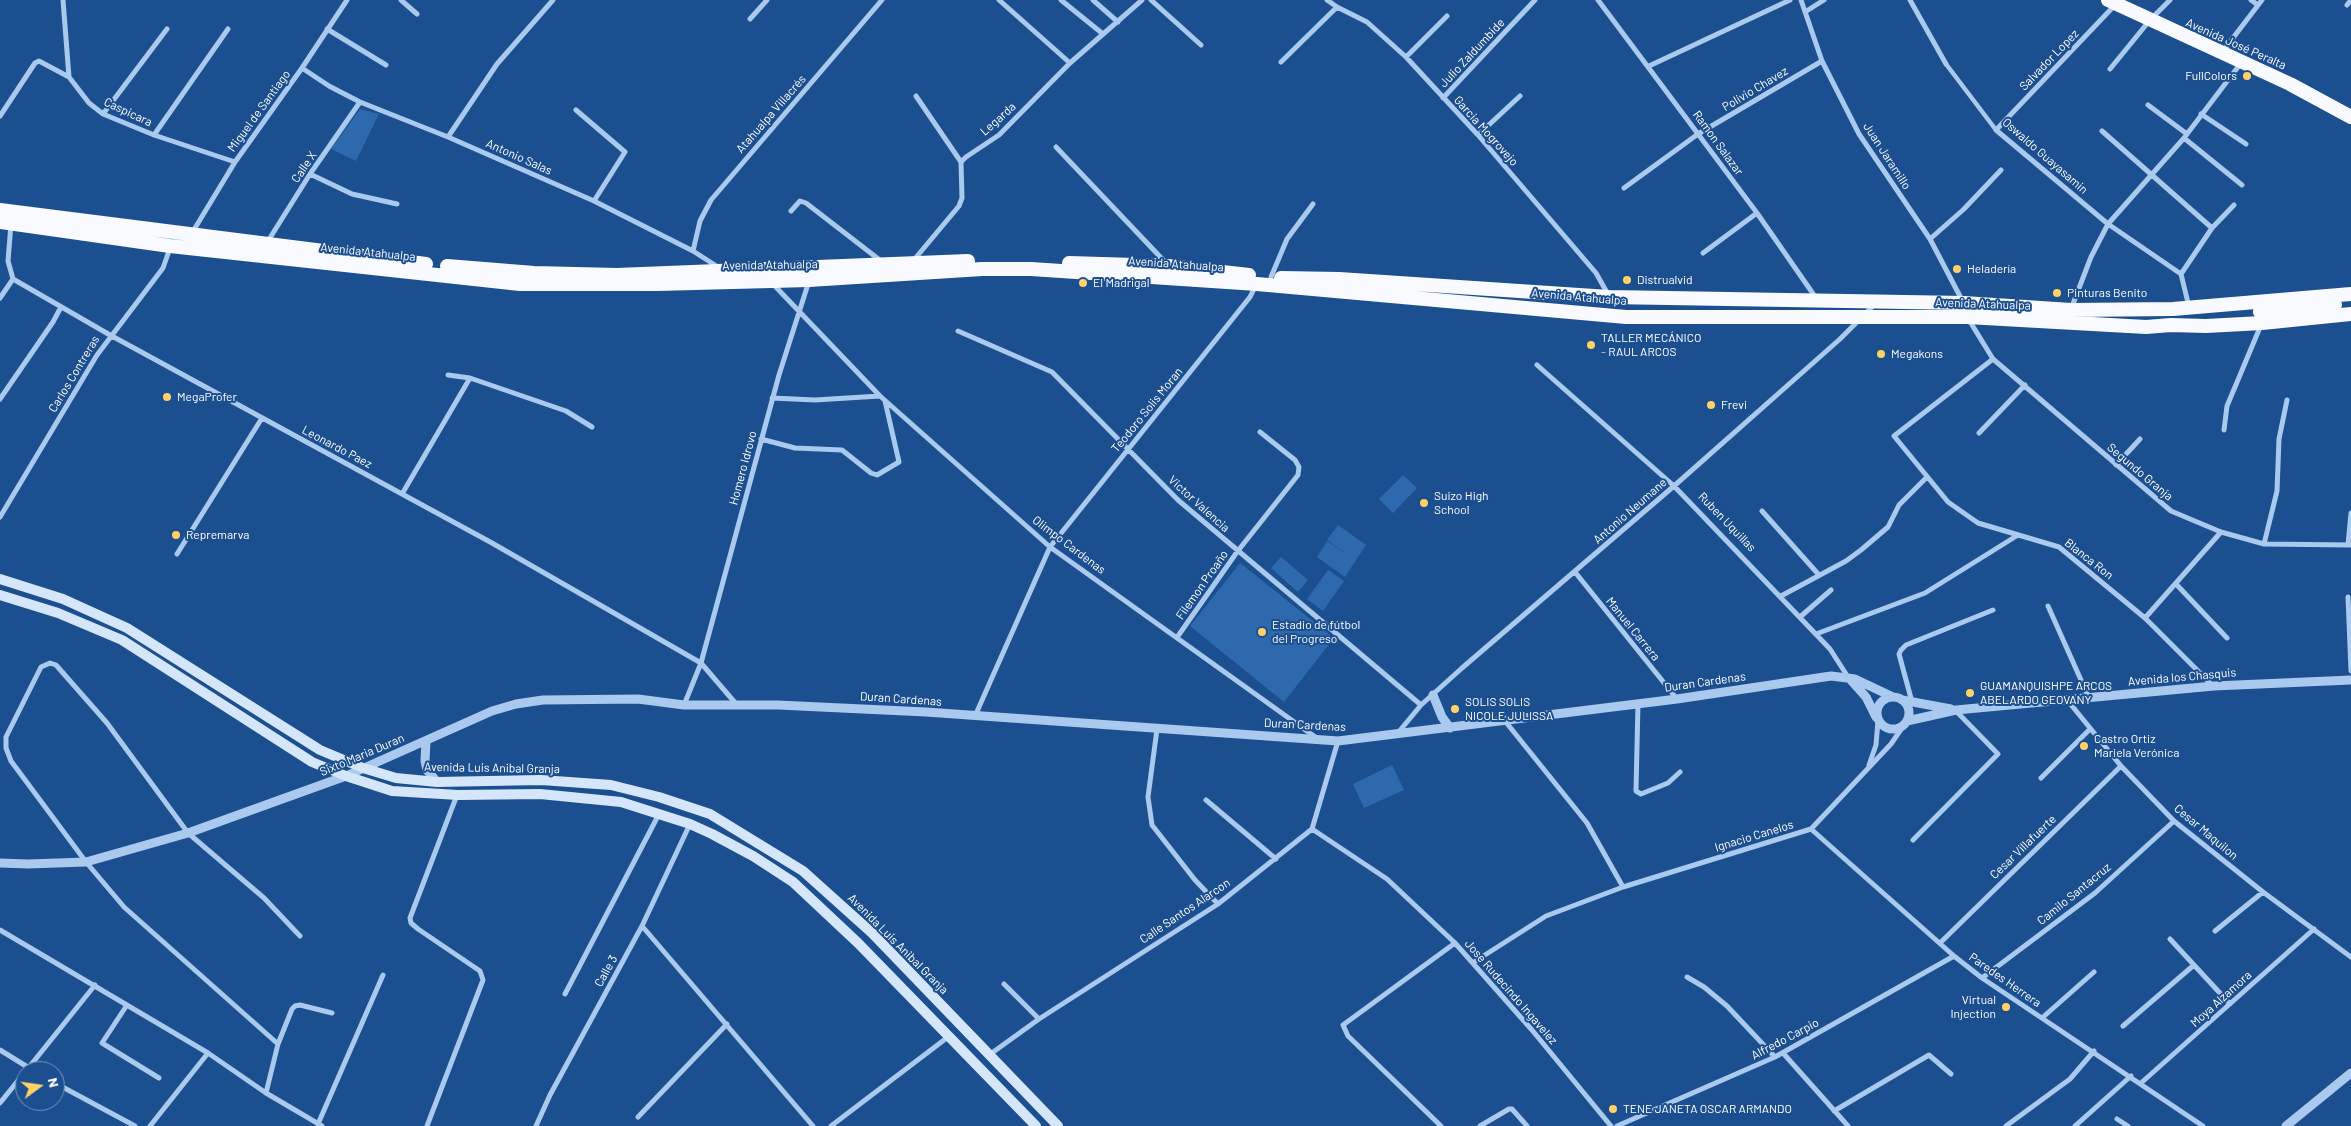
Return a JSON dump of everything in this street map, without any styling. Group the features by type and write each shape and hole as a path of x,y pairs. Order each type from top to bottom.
{"highway":[{"name":"Avenida José Peralta","path":"2112,2 2290,84 2351,117"},
{"name":"Avenida Atahualpa","path":"0,210 450,267 534,273 617,275 885,264 910,268 1031,269 1256,284 1626,317 1967,317 2146,327 2171,324 2206,326 2262,323 2351,314"},
{"name":"Avenida Atahualpa","path":"5,223 170,246 520,284 640,284 809,280 910,268 1030,261 1168,266 1271,277 1609,297 1964,303 2071,310 2173,309 2351,294"},
{"path":"2173,309 2193,313 2219,314 2351,303"},
{"path":"2171,324 2265,318 2351,308"}],"main road":[{"name":"Avenida Luis Anibal Granja","path":"0,579 63,600 127,628 320,750 363,768 396,778 437,782 540,780 611,785 659,797 710,814 803,871 872,933 1058,1126"},
{"name":"Avenida Luis Anibal Granja","path":"0,594 58,613 122,640 312,762 346,776 392,791 458,795 540,794 621,802 690,824 753,856 793,882 858,943 1036,1126"}],"street":[{"path":"63,0 69,77"},
{"name":"Miguel de Santiago","path":"191,235 235,162 302,68 346,0"},
{"path":"401,0 417,14"},
{"path":"448,137 497,64 553,0"},
{"path":"750,19 767,0"},
{"name":"Atahualpa Villacrés","path":"693,251 700,221 710,200 882,0"},
{"path":"999,0 1070,63"},
{"path":"1061,0 1103,34"},
{"path":"1093,0 1118,22"},
{"name":"Legarda","path":"961,162 1010,124 1070,63 1142,0"},
{"path":"1151,0 1201,45"},
{"name":"Garcia Mogrovejo","path":"1327,0 1367,22 1406,57 1478,135 1596,273 1609,297"},
{"name":"Julio Zaldumbide","path":"1443,98 1535,0"},
{"name":"Ramon Salazar","path":"1598,0 1757,213 1818,301"},
{"path":"1649,66 1790,0"},
{"name":"Juan Jaramillo","path":"1801,0 1822,61 1859,134 1930,239 1964,303 1967,317"},
{"path":"1805,12 1824,0"},
{"name":"Oswaldo Guayasamin","path":"1910,0 1946,64 1996,130 2108,224 2180,274"},
{"path":"2110,69 2150,20 2170,0"},
{"path":"2251,0 2258,5"},
{"path":"2222,53 2262,0"},
{"name":"Salvador Lopez","path":"1996,130 2112,2"},
{"path":"1281,62 1337,7"},
{"path":"1406,57 1447,16"},
{"path":"103,114 167,29"},
{"path":"154,136 228,29"},
{"path":"327,29 386,65"},
{"path":"0,114 34,63 39,60 69,77"},
{"name":"Polivio Chavez","path":"1624,188 1698,134 1822,61"},
{"path":"2071,310 2091,257 2108,224 2186,136 2241,63"},
{"name":"Antonio Salas","path":"302,68 329,86 360,102 448,137 594,201 693,251 725,271"},
{"name":"Caspicara","path":"69,77 89,103 103,114 154,136 235,162"},
{"path":"910,268 959,206 962,198 961,162 916,96"},
{"path":"1478,135 1520,96"},
{"name":"Calle X","path":"266,244 310,174 360,102"},
{"path":"2148,106 2242,185"},
{"path":"576,110 625,152 594,201"},
{"path":"2202,114 2246,144"},
{"path":"2102,131 2212,228"},
{"path":"1056,148 1168,266"},
{"path":"1930,239 1964,209 2001,170"},
{"path":"310,174 352,194 397,204"},
{"path":"791,211 800,201 806,203 885,264"},
{"path":"1271,277 1287,239 1313,204"},
{"path":"2190,307 2180,274 2212,228 2234,205"},
{"path":"1703,252 1757,213"},
{"path":"0,298 13,279 8,260 5,223"},
{"name":"Carlos Contreras","path":"0,517 110,335 163,268 168,258 170,246"},
{"name":"Leonardo Paez","path":"13,279 110,335 492,543 701,663"},
{"name":"Homero Idrovo","path":"684,704 701,663 772,398 809,280"},
{"name":"Olimpo Cardenas","path":"770,281 882,398 1050,547 1178,636 1320,740"},
{"name":"Teodoro Solis Moran","path":"974,717 1050,547 1250,297 1256,284"},
{"name":"Antonio Neumane","path":"1397,734 1421,705 1432,695 1507,628 1674,486 1840,339 1876,302"},
{"path":"0,399 53,322 61,307"},
{"name":"Segundo Granja","path":"1967,317 1993,359 2171,511 2221,532 2264,544 2349,545"},
{"path":"2224,430 2227,406 2262,323"},
{"name":"Victor Valencia","path":"958,332 1052,372 1178,500 1237,552 1421,705"},
{"name":"Blanca Ron","path":"1993,359 1894,436 1926,478 1948,502 1978,523 2059,547 2145,618 2214,686"},
{"name":"Ruben Uquillas","path":"1537,365 1674,486 1816,634 1837,658 1848,677"},
{"path":"448,375 470,378 566,411 592,426"},
{"path":"402,494 470,378"},
{"path":"1979,433 2025,385"},
{"path":"761,439 794,448 842,450 870,473 877,475 899,462 882,398 815,400 772,398"},
{"path":"2264,544 2278,491 2279,439 2287,400"},
{"path":"177,554 262,418"},
{"name":"Filemon Proaño","path":"1178,636 1237,552 1298,475 1299,467 1295,460 1260,432"},
{"path":"2116,465 2140,439"},
{"path":"1780,596 1846,561 1888,527 1899,505 1926,478"},
{"path":"1762,511 1819,575"},
{"path":"2349,545 2351,513"},
{"path":"2145,618 2221,532"},
{"path":"1816,634 1925,593 2018,535"},
{"name":"Manuel Carrera","path":"1575,572 1677,699"},
{"path":"2176,584 2227,638"},
{"path":"1800,617 1831,590"},
{"path":"2348,597 2351,671"},
{"path":"2048,606 2089,699"},
{"path":"1912,702 1899,654 1901,650 1906,645 1993,610"},
{"path":"701,663 737,705"},
{"path":"278,1044 124,908 86,862 12,761 6,748 6,737 41,667 50,664 56,665 107,722 188,833 264,898 300,936"},
{"name":"Duran Cardenas","path":"737,705 778,705 926,712 974,717 1338,742 1677,699 1831,676 1848,677"},
{"path":"1848,677 1898,698 1908,707 1905,723 1890,729 1878,720 1866,697 1848,677"},
{"name":"Avenida los Chasquis","path":"1905,723 1956,710 2214,686 2351,680"},
{"path":"1432,695 1442,717 1450,728"},
{"path":"1878,720 1878,706 1887,698 1898,698"},
{"name":"Avenida los Chasquis","path":"1898,698 1956,710"},
{"name":"Sixto Maria Duran","path":"0,863 86,862 188,833 346,776 492,712 516,704 543,700 638,699 684,704 737,705"},
{"name":"Cesar Maquilon","path":"2068,701 2121,766 2174,821 2263,892 2351,957"},
{"path":"1638,703 1636,791 1641,794 1668,783 1680,772"},
{"path":"1913,840 1998,754 1956,710"},
{"name":"Ignacio Canelos","path":"1868,768 1876,745 1878,720"},
{"path":"1505,721 1587,824 1623,887"},
{"name":"Ignacio Canelos","path":"1474,962 1546,916 1623,887 1811,829 1891,744 1905,723"},
{"path":"1157,729 1148,797 1152,825 1189,872 1218,904"},
{"path":"2041,778 2090,729"},
{"path":"426,741 425,761 428,770 437,782"},
{"path":"1312,829 1338,742"},
{"name":"Cesar Villafuerte","path":"1940,944 2121,766"},
{"path":"427,1126 483,980 480,971 418,930 411,923 410,918 458,795"},
{"path":"1206,800 1276,858"},
{"path":"565,994 659,814"},
{"name":"Camilo Santacruz","path":"1982,978 2095,894 2174,821"},
{"name":"Calle 3","path":"536,1126 570,1056 642,926 690,824"},
{"name":"Calle Santos Alarcon","path":"989,1055 1038,1019 1218,904 1312,829"},
{"name":"Jose Rudecindo Ingavelez","path":"1312,829 1387,879 1456,943 1611,1126"},
{"name":"Paredes Herrera","path":"1811,829 1940,944 1982,978 2094,1051 2203,1126"},
{"path":"2215,931 2263,892"},
{"path":"642,926 813,1126"},
{"name":"Moya Alzamora","path":"2141,1083 2314,929"},
{"path":"0,930 208,1053 266,1093 320,1125 383,975"},
{"path":"2170,939 2230,1004"},
{"path":"1441,1126 1348,1036 1343,1025 1456,943"},
{"name":"Alfredo Carpio","path":"1618,1126 1783,1053 1954,956"},
{"path":"2123,1026 2194,965"},
{"path":"2042,1018 2094,972"},
{"path":"1687,977 1704,987 1727,1006 1775,1057"},
{"path":"1004,984 1038,1019"},
{"path":"36,1061 94,985"},
{"path":"126,1005 102,1043 159,1078"},
{"path":"266,1093 278,1044 292,1009 300,1005 332,1013"},
{"path":"638,1117 727,1024"},
{"path":"830,1126 948,1037"},
{"path":"0,1050 15,1061"},
{"path":"2006,1126 2070,1079 2094,1051"},
{"path":"150,1126 208,1053"},
{"path":"1783,1053 1848,1126"},
{"path":"1834,1111 1929,1055 1951,1074"},
{"path":"2286,1126 2351,1073"},
{"path":"2074,1126 2131,1076"},
{"path":"0,1103 15,1086"},
{"path":"65,1088 135,1126"},
{"path":"1480,1126 1512,1109 1527,1126"},
{"path":"2118,1119 2128,1126"}],"shaded area":[{"path":"360,109 379,114 356,161 331,149"},
{"path":"1403,475 1417,488 1393,513 1379,499"},
{"path":"1338,525 1366,545 1345,577 1317,557 1327,541 1349,556 1327,540"},
{"path":"1281,557 1308,580 1298,592 1271,568"},
{"name":"Estadio de fútbol del Progreso","path":"1240,563 1334,638 1284,702 1190,626"},
{"path":"1328,570 1344,581 1323,611 1307,599"},
{"path":"1392,765 1404,790 1364,808 1353,784"}],"place":[{"name":"FullColors","path":"2247,76"},
{"name":"Heladería","path":"1957,269"},
{"name":"Distrualvid","path":"1627,280"},
{"name":"El Madrigal","path":"1083,283"},
{"name":"Pinturas Benito","path":"2057,293"},
{"name":"TALLER MECÁNICO - RAUL ARCOS","path":"1591,345"},
{"name":"Megakons","path":"1881,354"},
{"name":"MegaProfer","path":"167,397"},
{"name":"Frevi","path":"1711,405"},
{"name":"Suizo High School","path":"1424,503"},
{"name":"Repremarva","path":"176,535"},
{"name":"Estadio de fútbol del Progreso","path":"1262,632"},
{"name":"GUAMANQUISHPE ARCOS ABELARDO GEOVANY","path":"1970,693"},
{"name":"SOLIS SOLIS NICOLE JULISSA","path":"1455,709"},
{"name":"Castro Ortiz Mariela Verónica","path":"2084,746"},
{"name":"Virtual Injection","path":"2006,1007"},
{"name":"TENE JANETA OSCAR ARMANDO","path":"1613,1109"}]}
